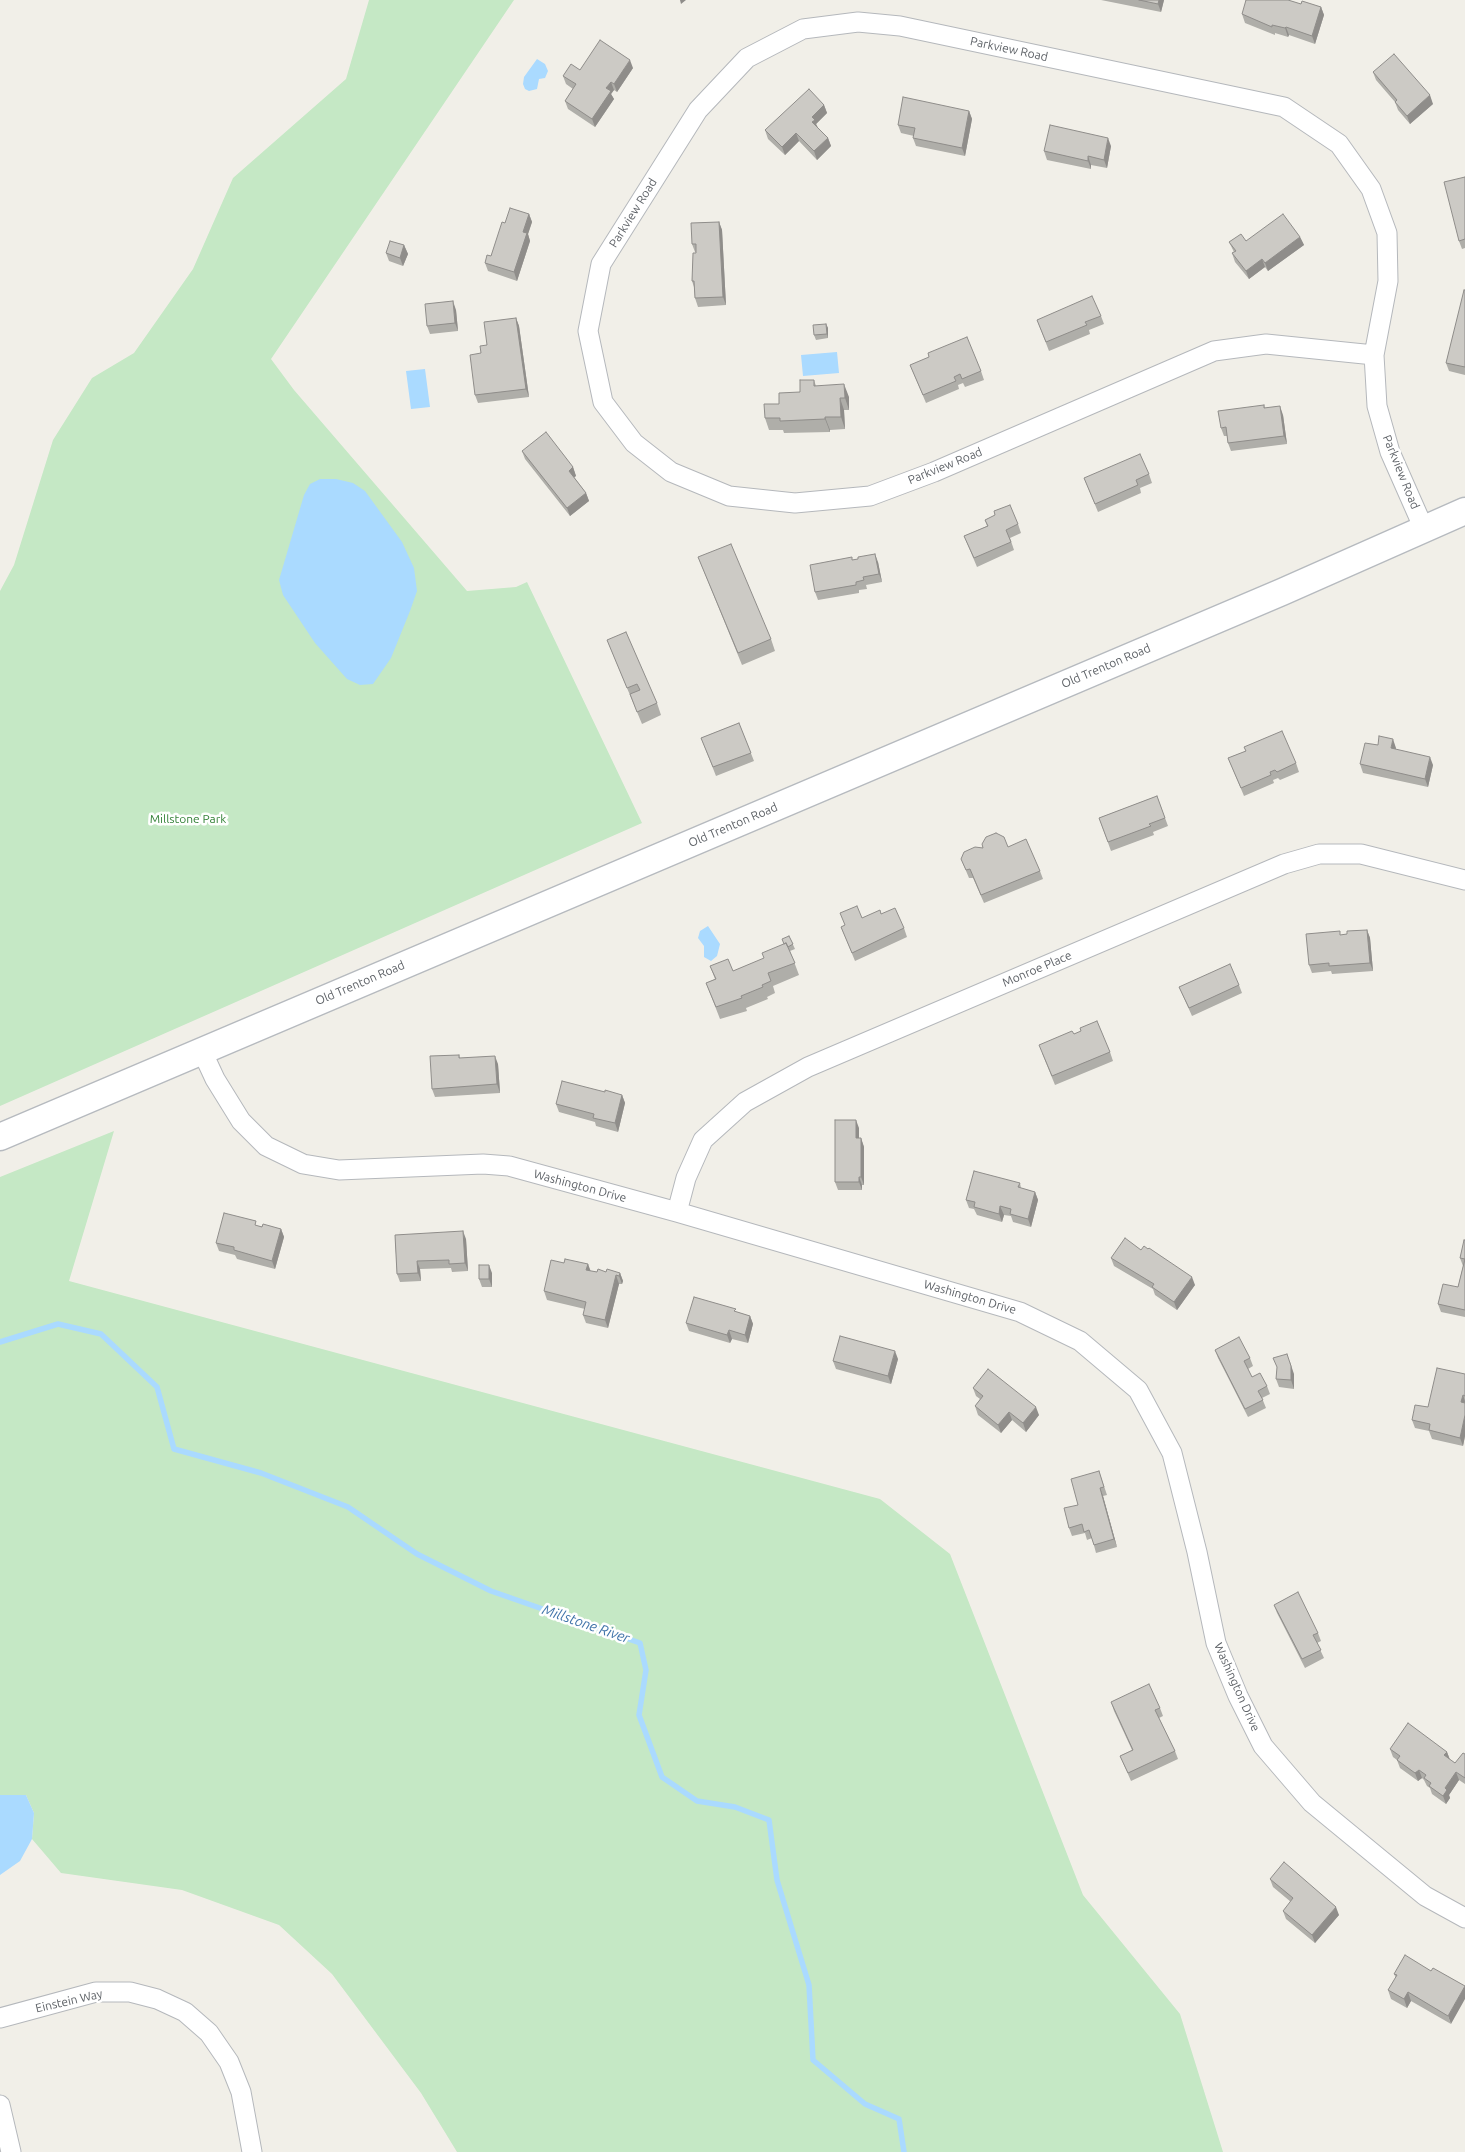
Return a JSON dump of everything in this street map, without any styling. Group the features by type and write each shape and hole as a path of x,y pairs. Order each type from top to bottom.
{"main road":[{"name":"Old Trenton Road","path":"0,1137 1282,592 1465,511"}],"street":[{"name":"Parkview Road","path":"1374,355 1266,344 1214,351 934,472 870,496 795,503 729,496 671,472 634,443 603,402 588,331 601,264 698,110 747,58 803,29 858,22 900,26 1284,107 1339,144 1371,189 1387,233 1388,281 1374,355 1377,406 1390,452 1424,529"},
{"name":"Monroe Place","path":"677,1212 686,1178 704,1140 745,1102 808,1067 1275,868 1319,854 1360,854 1465,880"},
{"name":"Washington Drive","path":"202,1052 241,1120 266,1146 303,1164 339,1170 483,1164 509,1166 677,1212 1020,1312 1080,1341 1138,1390 1172,1453 1197,1552 1216,1643 1238,1696 1263,1746 1312,1803 1425,1896 1465,1918"},
{"name":"Einstein Way","path":"0,2018 96,1992 130,1992 157,1999 185,2012 209,2032 229,2062 241,2092 252,2152"},
{"path":"0,2105 11,2152"}],"green space":[{"name":"Millstone Park","path":"369,0 514,0 271,359 294,390 467,591 516,587 527,582 642,823 0,1106 0,591 14,565 53,440 92,378 134,353 193,269 233,178 346,79"},
{"path":"114,1131 69,1281 880,1499 950,1554 1083,1895 1180,2014 1223,2152 457,2152 421,2093 332,1974 279,1925 182,1890 61,1873 32,1839 34,1813 26,1795 0,1795 0,1177"}],"water":[{"path":"537,59 545,64 548,71 545,78 539,79 537,89 529,91 525,89 523,84 524,77"},
{"path":"837,352 839,373 803,376 801,355"},
{"path":"425,369 430,407 411,409 406,371"},
{"path":"320,479 336,479 353,483 365,491 402,542 414,568 417,591 410,611 391,658 373,684 360,685 347,679 315,643 283,595 279,580 304,495 310,484"},
{"path":"708,926 720,944 717,956 711,961 704,957 704,946 698,938 700,931"},
{"path":"0,1795 26,1795 34,1813 32,1839 20,1861 0,1875"}],"building":[{"path":"1139,0 1159,0 1158,4"},
{"path":"1246,0 1288,0 1301,4 1302,1 1321,7 1312,36 1286,27 1272,25 1272,27 1242,14"},
{"path":"600,40 630,60 614,84 611,82 606,88 611,91 592,119 565,101 576,84 563,76 571,64 580,70"},
{"path":"1394,54 1430,95 1407,116 1395,102 1397,100 1373,72"},
{"path":"809,89 824,105 812,117 815,120 812,122 828,138 814,151 796,133 782,147 765,130"},
{"path":"903,97 969,111 962,148 913,138 915,128 898,125"},
{"path":"1050,125 1108,138 1104,160 1088,156 1088,161 1044,151"},
{"path":"1465,177 1465,239 1459,241 1444,182"},
{"path":"510,208 529,214 523,232 527,233 514,272 485,263 487,255 491,256 502,222 505,223"},
{"path":"1283,214 1300,237 1265,263 1262,259 1246,271 1232,253 1236,251 1229,242 1241,234 1246,241"},
{"path":"719,222 723,297 695,298 694,281 692,281 693,253 696,253 696,244 692,244 691,223"},
{"path":"390,241 404,245 400,258 386,253"},
{"path":"1465,290 1465,367 1446,363"},
{"path":"1092,296 1101,316 1085,322 1087,325 1046,342 1037,320"},
{"path":"453,301 455,323 427,326 425,304"},
{"path":"516,318 526,389 475,395 470,355 481,353 480,346 487,345 484,322"},
{"path":"826,324 827,334 814,335 813,325"},
{"path":"967,337 981,371 962,379 960,374 954,377 956,381 923,395 910,365 929,357 928,353"},
{"path":"800,380 814,380 814,386 844,384 845,398 840,398 841,417 780,421 780,418 765,418 764,404 779,404 779,393 800,392"},
{"path":"1264,405 1264,408 1280,406 1284,436 1228,443 1226,427 1221,428 1218,411"},
{"path":"546,432 573,467 569,471 586,493 567,508 522,451"},
{"path":"1140,454 1149,474 1136,480 1138,485 1095,504 1084,478"},
{"path":"1010,505 1018,524 1006,530 1011,542 974,558 964,536 988,526 985,520 995,515 994,511"},
{"path":"731,544 771,639 738,653 698,557"},
{"path":"875,554 879,574 863,577 864,580 856,582 856,585 815,592 810,565 852,557 852,560 858,559 858,557"},
{"path":"626,632 657,703 637,712 630,694 640,690 637,684 627,688 607,640"},
{"path":"739,723 751,753 713,767 701,738"},
{"path":"1282,731 1296,763 1277,772 1275,770 1270,772 1271,775 1241,788 1228,758 1246,751 1244,747"},
{"path":"1379,736 1393,739 1391,748 1430,757 1425,779 1360,764 1365,743 1378,745"},
{"path":"1157,796 1165,818 1149,824 1151,826 1108,842 1099,818"},
{"path":"996,833 1004,837 1008,847 1026,839 1040,871 981,895 970,869 966,870 961,859 964,852 975,847 983,848 982,844 986,837"},
{"path":"857,906 862,918 880,910 881,914 895,908 904,928 852,953 841,927 845,925 840,913"},
{"path":"1367,930 1370,963 1329,966 1329,963 1309,965 1306,934 1340,931 1340,935 1347,934 1347,931"},
{"path":"789,936 793,944 788,947 782,939"},
{"path":"786,943 795,963 768,973 771,981 762,985 763,987 741,996 742,998 716,1007 706,983 716,979 710,966 728,959 733,971 764,958 762,953"},
{"path":"1230,964 1239,985 1189,1008 1179,987"},
{"path":"1097,1021 1110,1052 1052,1076 1039,1045 1072,1031 1074,1034 1081,1031 1080,1028"},
{"path":"459,1055 459,1058 495,1056 497,1084 432,1089 430,1056"},
{"path":"562,1081 622,1095 615,1123 593,1118 594,1114 556,1104"},
{"path":"835,1120 856,1120 856,1138 861,1138 861,1177 859,1177 859,1182 835,1182"},
{"path":"974,1171 1020,1183 1018,1187 1035,1192 1028,1219 1010,1214 1011,1209 1000,1206 999,1214 974,1207 975,1202 966,1200"},
{"path":"224,1213 256,1221 255,1225 262,1227 263,1224 281,1229 272,1261 234,1250 234,1247 216,1243"},
{"path":"463,1231 465,1263 449,1264 449,1260 417,1261 418,1273 397,1274 395,1235"},
{"path":"1125,1238 1141,1250 1144,1246 1149,1248 1192,1277 1174,1302 1152,1287 1154,1284 1111,1258"},
{"path":"1465,1240 1465,1259 1460,1258"},
{"path":"565,1259 588,1264 586,1270 597,1272 598,1269 606,1272 607,1269 620,1273 619,1276 616,1275 605,1320 583,1315 586,1302 544,1291 551,1260 564,1263"},
{"path":"1465,1259 1465,1310 1438,1304 1443,1284 1458,1287"},
{"path":"479,1265 489,1265 489,1279 479,1279"},
{"path":"694,1297 736,1309 734,1311 750,1316 745,1335 729,1330 727,1335 686,1323"},
{"path":"840,1336 895,1351 888,1376 833,1361"},
{"path":"1239,1337 1250,1358 1244,1361 1252,1377 1260,1373 1267,1386 1258,1391 1263,1400 1245,1409 1215,1350"},
{"path":"1287,1354 1291,1366 1291,1380 1276,1379 1277,1367 1273,1358"},
{"path":"1437,1368 1465,1374 1465,1396 1463,1395 1461,1402 1465,1403 1465,1415 1460,1438 1429,1430 1430,1424 1412,1420 1415,1405 1428,1407"},
{"path":"988,1369 1036,1407 1023,1423 1009,1412 998,1425 975,1406 983,1396 973,1388"},
{"path":"1099,1471 1104,1487 1100,1488 1114,1539 1094,1545 1089,1530 1084,1532 1082,1524 1069,1528 1064,1508 1078,1505 1071,1479"},
{"path":"1298,1592 1318,1633 1313,1635 1321,1650 1302,1659 1274,1605"},
{"path":"1149,1684 1160,1708 1155,1710 1175,1751 1128,1773 1120,1756 1133,1750 1111,1702"},
{"path":"1408,1723 1447,1752 1444,1755 1455,1763 1463,1753 1465,1754 1465,1778 1456,1772 1445,1788 1447,1790 1443,1796 1429,1786 1431,1783 1424,1778 1426,1775 1419,1770 1415,1773 1397,1760 1400,1756 1390,1749"},
{"path":"1284,1862 1336,1907 1312,1935 1283,1911 1293,1898 1270,1879"},
{"path":"1405,1955 1431,1971 1433,1968 1465,1986 1448,2016 1408,1992 1404,1999 1388,1990 1397,1975 1394,1974"}],"waterway":[{"name":"Millstone River","path":"0,1342 58,1324 101,1334 157,1387 174,1449 261,1473 348,1507 417,1554 491,1591 640,1643 646,1670 639,1715 662,1777 697,1801 735,1807 769,1820 777,1880 809,1985 813,2060 865,2104 899,2119 904,2152"}]}
